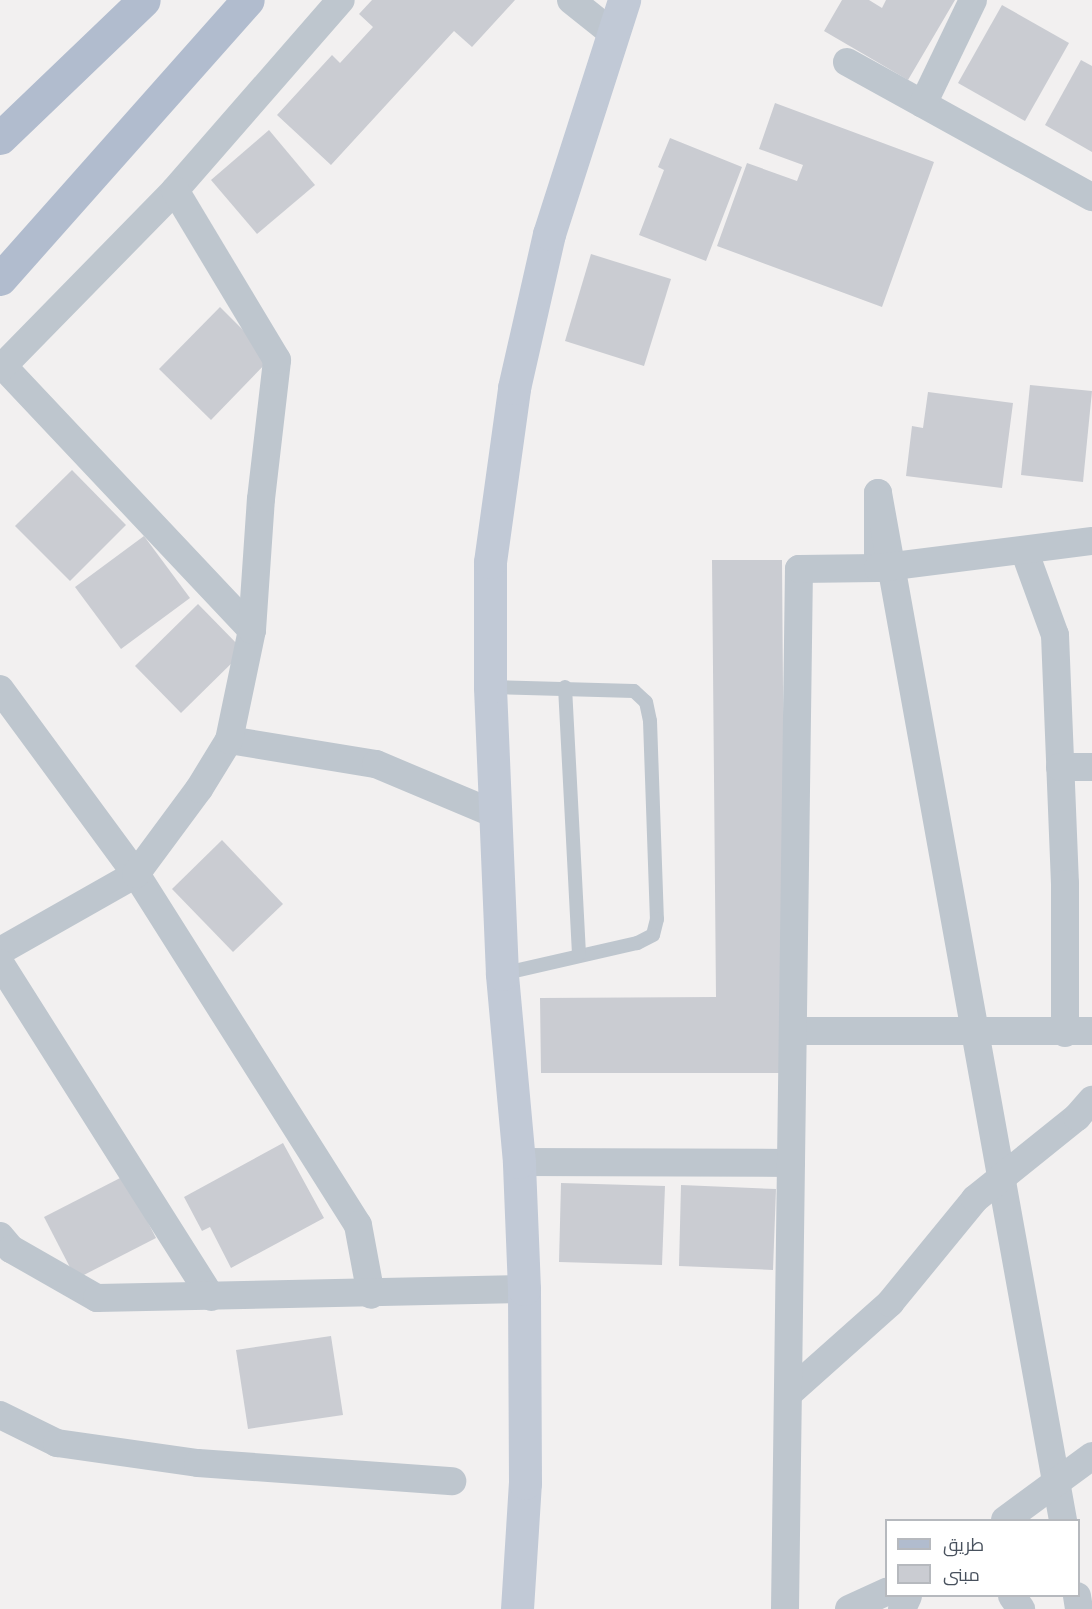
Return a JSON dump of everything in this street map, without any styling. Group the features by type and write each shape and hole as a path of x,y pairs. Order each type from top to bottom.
{"main road":[{"path":"114,32 133,0"},
{"path":"0,138 114,32 144,0"},
{"path":"0,279 39,239 248,0"}],"street":[{"path":"252,630 2,368 175,190 341,0"},
{"path":"571,0 612,33"},
{"path":"517,1609 525,1483 524,1289 519,1162 502,974 490,687 490,562 514,388 549,234 624,0"},
{"path":"922,104 973,0"},
{"path":"847,62 1092,197"},
{"path":"0,951 136,874 199,789 229,740 252,630 261,499 277,360 175,190"},
{"path":"878,568 878,493 1063,1519"},
{"path":"785,1609 799,569 878,568 1092,541"},
{"path":"792,1031 1078,1032 1060,766 1055,635 1024,550"},
{"path":"0,689 136,874 358,1225 371,1295"},
{"path":"229,740 376,764 495,814"},
{"path":"1060,766 1092,767"},
{"path":"0,963 211,1297"},
{"path":"788,1394 890,1303 975,1199 1077,1117 1092,1100"},
{"path":"519,1162 790,1163"},
{"path":"4,1249 97,1298 371,1295 524,1289"},
{"path":"0,1415 57,1443 198,1463 452,1481"},
{"path":"1008,1519 1092,1456"},
{"path":"849,1609 885,1592"}],"lane":[{"path":"490,687 566,687 634,691 646,702 651,721 657,919 653,935 637,943 579,954 502,974"},
{"path":"566,687 579,954"}],"building":[{"path":"372,0 515,0 472,47 454,31 331,165 277,115 332,55 340,63 373,27 359,14"},
{"path":"842,0 869,0 882,8 886,0 955,0 908,80 824,31"},
{"path":"1002,5 1069,43 1025,121 958,83"},
{"path":"1081,60 1092,66 1092,152 1045,125"},
{"path":"775,103 934,162 882,307 717,246 747,163 797,181 803,165 759,149"},
{"path":"269,130 315,185 257,234 211,180"},
{"path":"670,138 742,167 706,261 639,235 664,170 658,167"},
{"path":"591,254 671,279 644,366 565,341"},
{"path":"220,307 271,358 211,420 159,369"},
{"path":"1030,385 1092,391 1083,482 1021,475"},
{"path":"928,392 1013,403 1002,488 906,476 912,426 923,428"},
{"path":"72,470 126,525 70,581 15,526"},
{"path":"144,536 190,598 121,649 75,587"},
{"path":"712,560 782,560 786,1073 541,1073 540,998 716,997"},
{"path":"198,604 244,651 181,713 135,666"},
{"path":"222,840 283,904 233,952 172,889"},
{"path":"283,1143 324,1218 231,1268 210,1227 202,1231 184,1197"},
{"path":"124,1176 156,1238 76,1279 44,1217"},
{"path":"561,1183 665,1186 662,1265 559,1262"},
{"path":"681,1185 776,1189 773,1270 679,1266"},
{"path":"331,1336 343,1415 248,1429 236,1350"}]}
